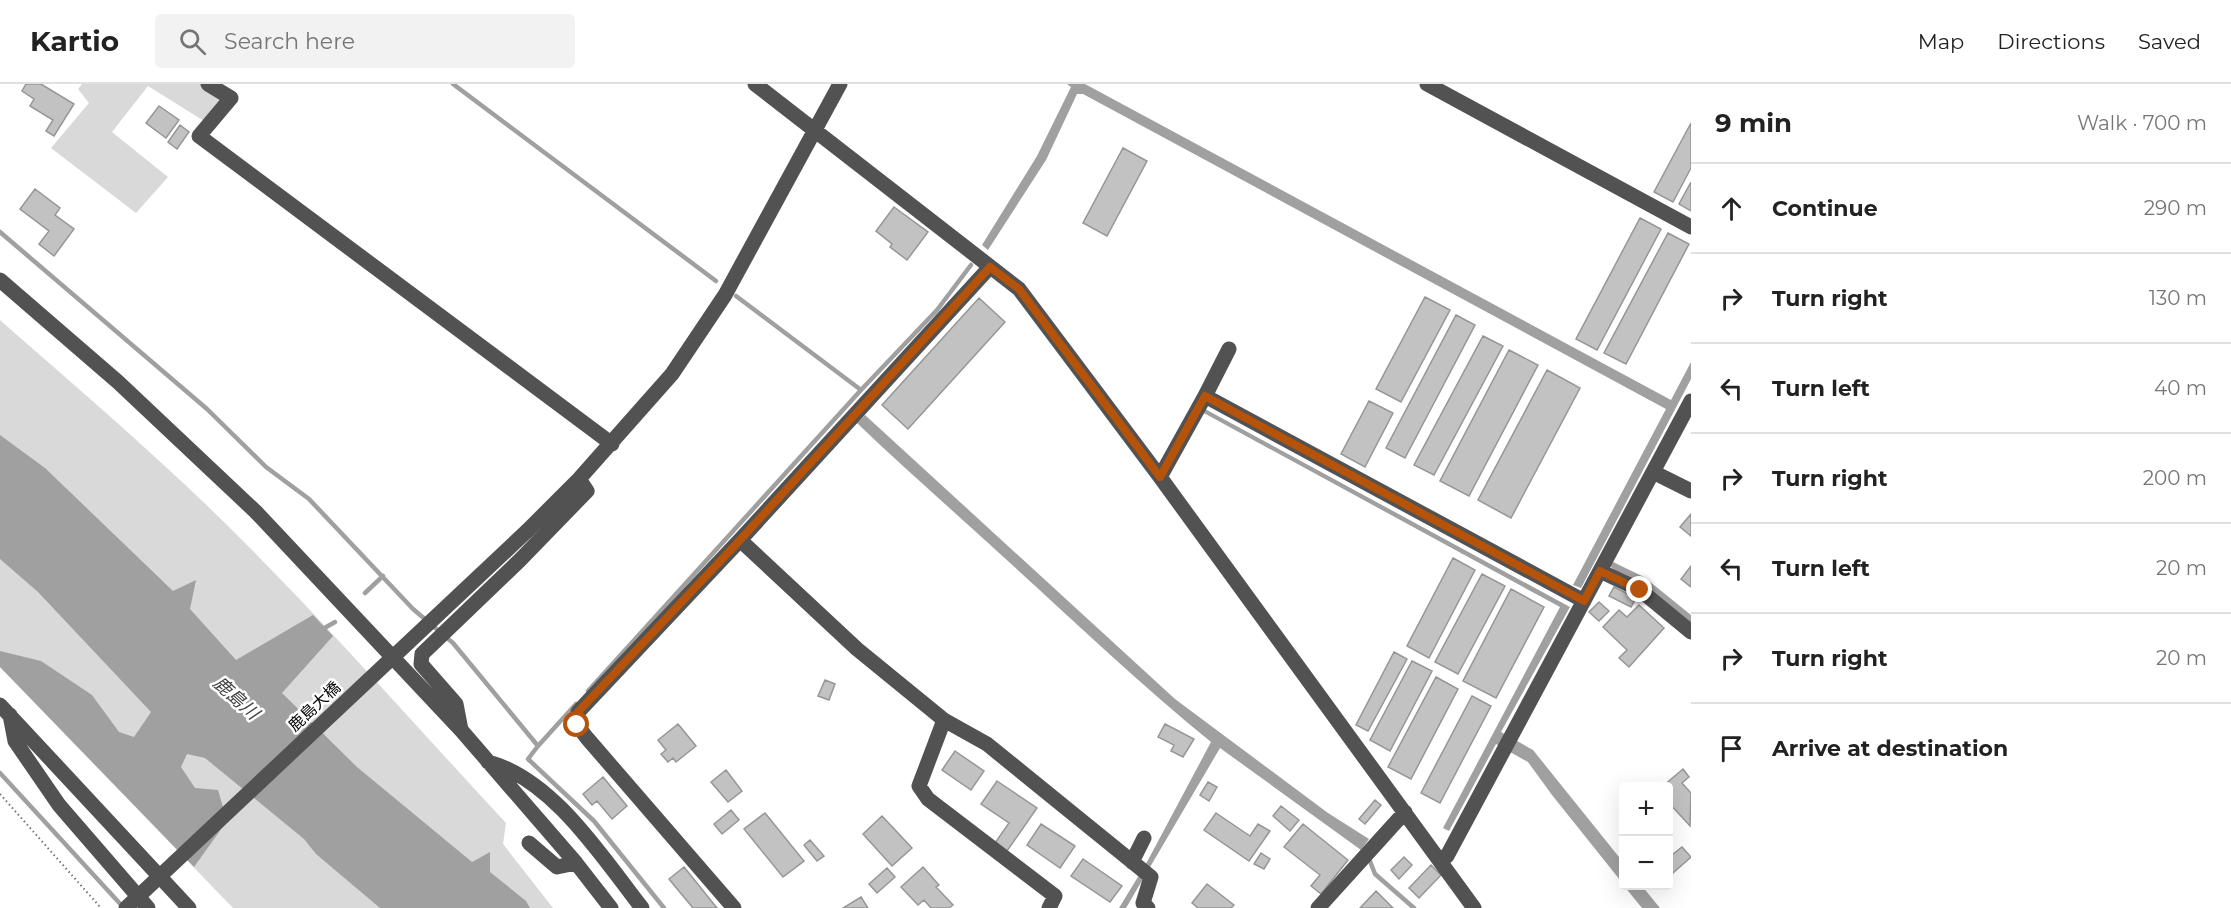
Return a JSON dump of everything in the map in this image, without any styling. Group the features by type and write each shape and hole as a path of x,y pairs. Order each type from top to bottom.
{"street":[{"path":"208,84 231,98 199,136 612,444"},
{"path":"755,84 1019,289 1160,477 1474,908"},
{"name":"鹿島大橋","path":"126,908 527,531 612,444 672,374 725,296 840,84"},
{"path":"1426,84 1691,227"},
{"path":"734,908 577,725 578,712 740,540 990,267"},
{"path":"0,280 118,382 256,512 461,730 576,863 608,906"},
{"path":"1160,477 1229,349"},
{"path":"1205,396 1584,601"},
{"path":"1440,860 1447,856 1691,401"},
{"path":"1653,472 1691,491"},
{"path":"461,730 456,704 421,664 422,654 520,560 587,491 579,479"},
{"path":"740,540 857,649 944,720 987,744 1151,877 1143,903 1148,908"},
{"path":"1600,571 1640,590 1691,632"},
{"path":"5,710 15,741 53,796 148,908"},
{"path":"5,710 189,908"},
{"path":"944,720 919,786 928,799 1055,896 1049,908"},
{"path":"488,762 507,767 574,822 642,908"},
{"path":"1318,908 1405,812"},
{"path":"1135,864 1144,838"},
{"path":"529,843 557,867 576,863"}],"path":[{"path":"0,794 101,908"}],"shaded area":[{"path":"82,84 213,84 236,99 212,126 148,86 112,132 168,177 136,213 51,148 89,103 78,89"},
{"path":"0,320 199,498 333,634 506,823 503,844 553,908 492,908 0,463"},
{"path":"0,513 431,908 233,908 0,667"}],"water":[{"path":"1067,84 1085,84 1671,400 1691,362 1691,379 1581,588 1573,585 1666,409 1083,94 1077,94 1046,160 988,250 982,245 1037,156 1071,87"},
{"path":"1205,409 1570,607 1501,732 1533,750 1619,857 1619,879 1528,762 1496,744 1449,831 1443,828 1560,607 1202,412"},
{"path":"865,415 1175,699 1328,813 1369,839 1361,850 1220,748 1126,908 1119,908 1147,862 1211,742 1134,676 876,441 857,423"},
{"name":"鹿島川","path":"0,435 45,468 173,591 196,580 190,609 236,660 313,615 333,636 282,693 357,767 472,862 490,852 490,872 526,901 530,908 380,908 316,854 304,839 205,758 187,754 181,767 195,788 218,790 227,821 194,867 0,667 0,651 41,661 92,695 119,732 134,737 151,712 38,592 0,559"},
{"path":"1611,561 1644,577 1691,615 1691,624 1612,568 1609,565"},
{"path":"1627,890 1645,890 1660,908 1642,908"}],"building":[{"path":"26,84 41,84 74,104 54,136 46,131 53,120 30,106 34,99 22,91"},
{"path":"159,106 179,120 166,138 146,123"},
{"path":"1691,123 1691,168 1673,202 1654,192"},
{"path":"180,125 189,132 177,149 168,142"},
{"path":"1123,148 1147,161 1107,236 1083,223"},
{"path":"1691,182 1691,211 1679,204"},
{"path":"35,189 60,208 55,215 74,229 54,256 39,244 49,231 20,209"},
{"path":"894,207 928,232 907,260 890,247 892,244 876,231"},
{"path":"1640,218 1661,229 1597,350 1576,339"},
{"path":"1668,233 1689,244 1626,364 1604,353"},
{"path":"1425,297 1450,310 1401,402 1376,389"},
{"path":"979,298 1005,322 908,429 882,405"},
{"path":"1456,315 1475,325 1405,458 1386,448"},
{"path":"1483,336 1503,346 1434,475 1414,465"},
{"path":"1509,350 1538,365 1469,496 1440,481"},
{"path":"1547,370 1580,388 1511,518 1478,500"},
{"path":"1369,401 1393,413 1365,467 1341,454"},
{"path":"1691,514 1691,536 1680,527"},
{"path":"1453,558 1475,570 1429,658 1407,646"},
{"path":"1691,566 1691,587 1681,579"},
{"path":"1482,574 1505,586 1458,674 1435,662"},
{"path":"1614,587 1636,598 1631,607 1609,596"},
{"path":"1511,589 1544,607 1496,698 1463,681"},
{"path":"1599,602 1609,611 1599,621 1589,612"},
{"path":"1639,605 1664,628 1629,667 1619,658 1627,650 1603,627 1619,610 1627,617"},
{"path":"1394,652 1407,659 1368,731 1356,725"},
{"path":"1412,661 1432,671 1390,751 1370,740"},
{"path":"1436,677 1458,689 1411,779 1388,767"},
{"path":"825,680 835,684 829,700 818,696"},
{"path":"1472,696 1491,706 1440,803 1421,793"},
{"path":"678,724 696,746 676,762 673,758 668,762 661,754 666,750 658,740"},
{"path":"1165,724 1194,739 1183,757 1171,751 1174,745 1158,737"},
{"path":"955,751 984,771 971,790 942,770"},
{"path":"1683,769 1689,777 1682,783 1691,793 1690,826 1673,807 1673,782 1668,782"},
{"path":"726,770 742,791 728,802 711,782"},
{"path":"603,777 627,806 612,819 597,801 592,805 583,794"},
{"path":"997,781 1037,808 1007,851 995,843 1009,823 981,804"},
{"path":"1208,782 1217,787 1209,801 1200,795"},
{"path":"1375,800 1381,805 1365,824 1359,819"},
{"path":"1281,806 1299,820 1290,831 1273,816"},
{"path":"731,810 739,820 722,834 714,824"},
{"path":"765,813 804,861 783,877 744,829"},
{"path":"1216,813 1250,836 1258,824 1270,831 1249,861 1204,830"},
{"path":"882,816 912,848 892,866 863,834"},
{"path":"1041,824 1075,846 1060,868 1027,845"},
{"path":"1303,824 1348,860 1321,894 1311,886 1320,875 1284,847"},
{"path":"810,840 824,856 817,861 804,845"},
{"path":"1682,847 1691,857 1673,873 1673,854"},
{"path":"1261,853 1270,859 1264,869 1254,864"},
{"path":"1404,857 1412,865 1399,879 1391,870"},
{"path":"1083,859 1122,886 1110,902 1071,876"},
{"path":"1431,865 1441,875 1419,898 1409,888"},
{"path":"684,867 717,908 693,908 669,879"},
{"path":"923,867 939,885 936,887 953,905 949,908 931,908 924,900 918,905 901,887"},
{"path":"887,868 895,877 877,893 869,884"},
{"path":"1207,884 1234,905 1231,908 1198,908 1192,903"},
{"path":"1376,891 1393,908 1360,908"},
{"path":"861,897 868,908 843,908"}],"waterway":[{"path":"453,84 716,281"},
{"path":"0,232 207,409 266,467 309,499 413,609 453,643 538,746 528,759 594,821 664,908"},
{"path":"588,691 861,390 937,310 971,265"},
{"path":"736,296 861,390"},
{"path":"365,593 383,576"},
{"path":"321,630 335,622"},
{"path":"538,746 576,704"},
{"path":"0,773 124,908"},
{"path":"1368,856 1375,874 1414,908"}],"route":[{"path":"577,725 578,712 740,540 990,267 1019,289 1160,477 1205,396 1584,601 1600,571 1640,590"}]}
